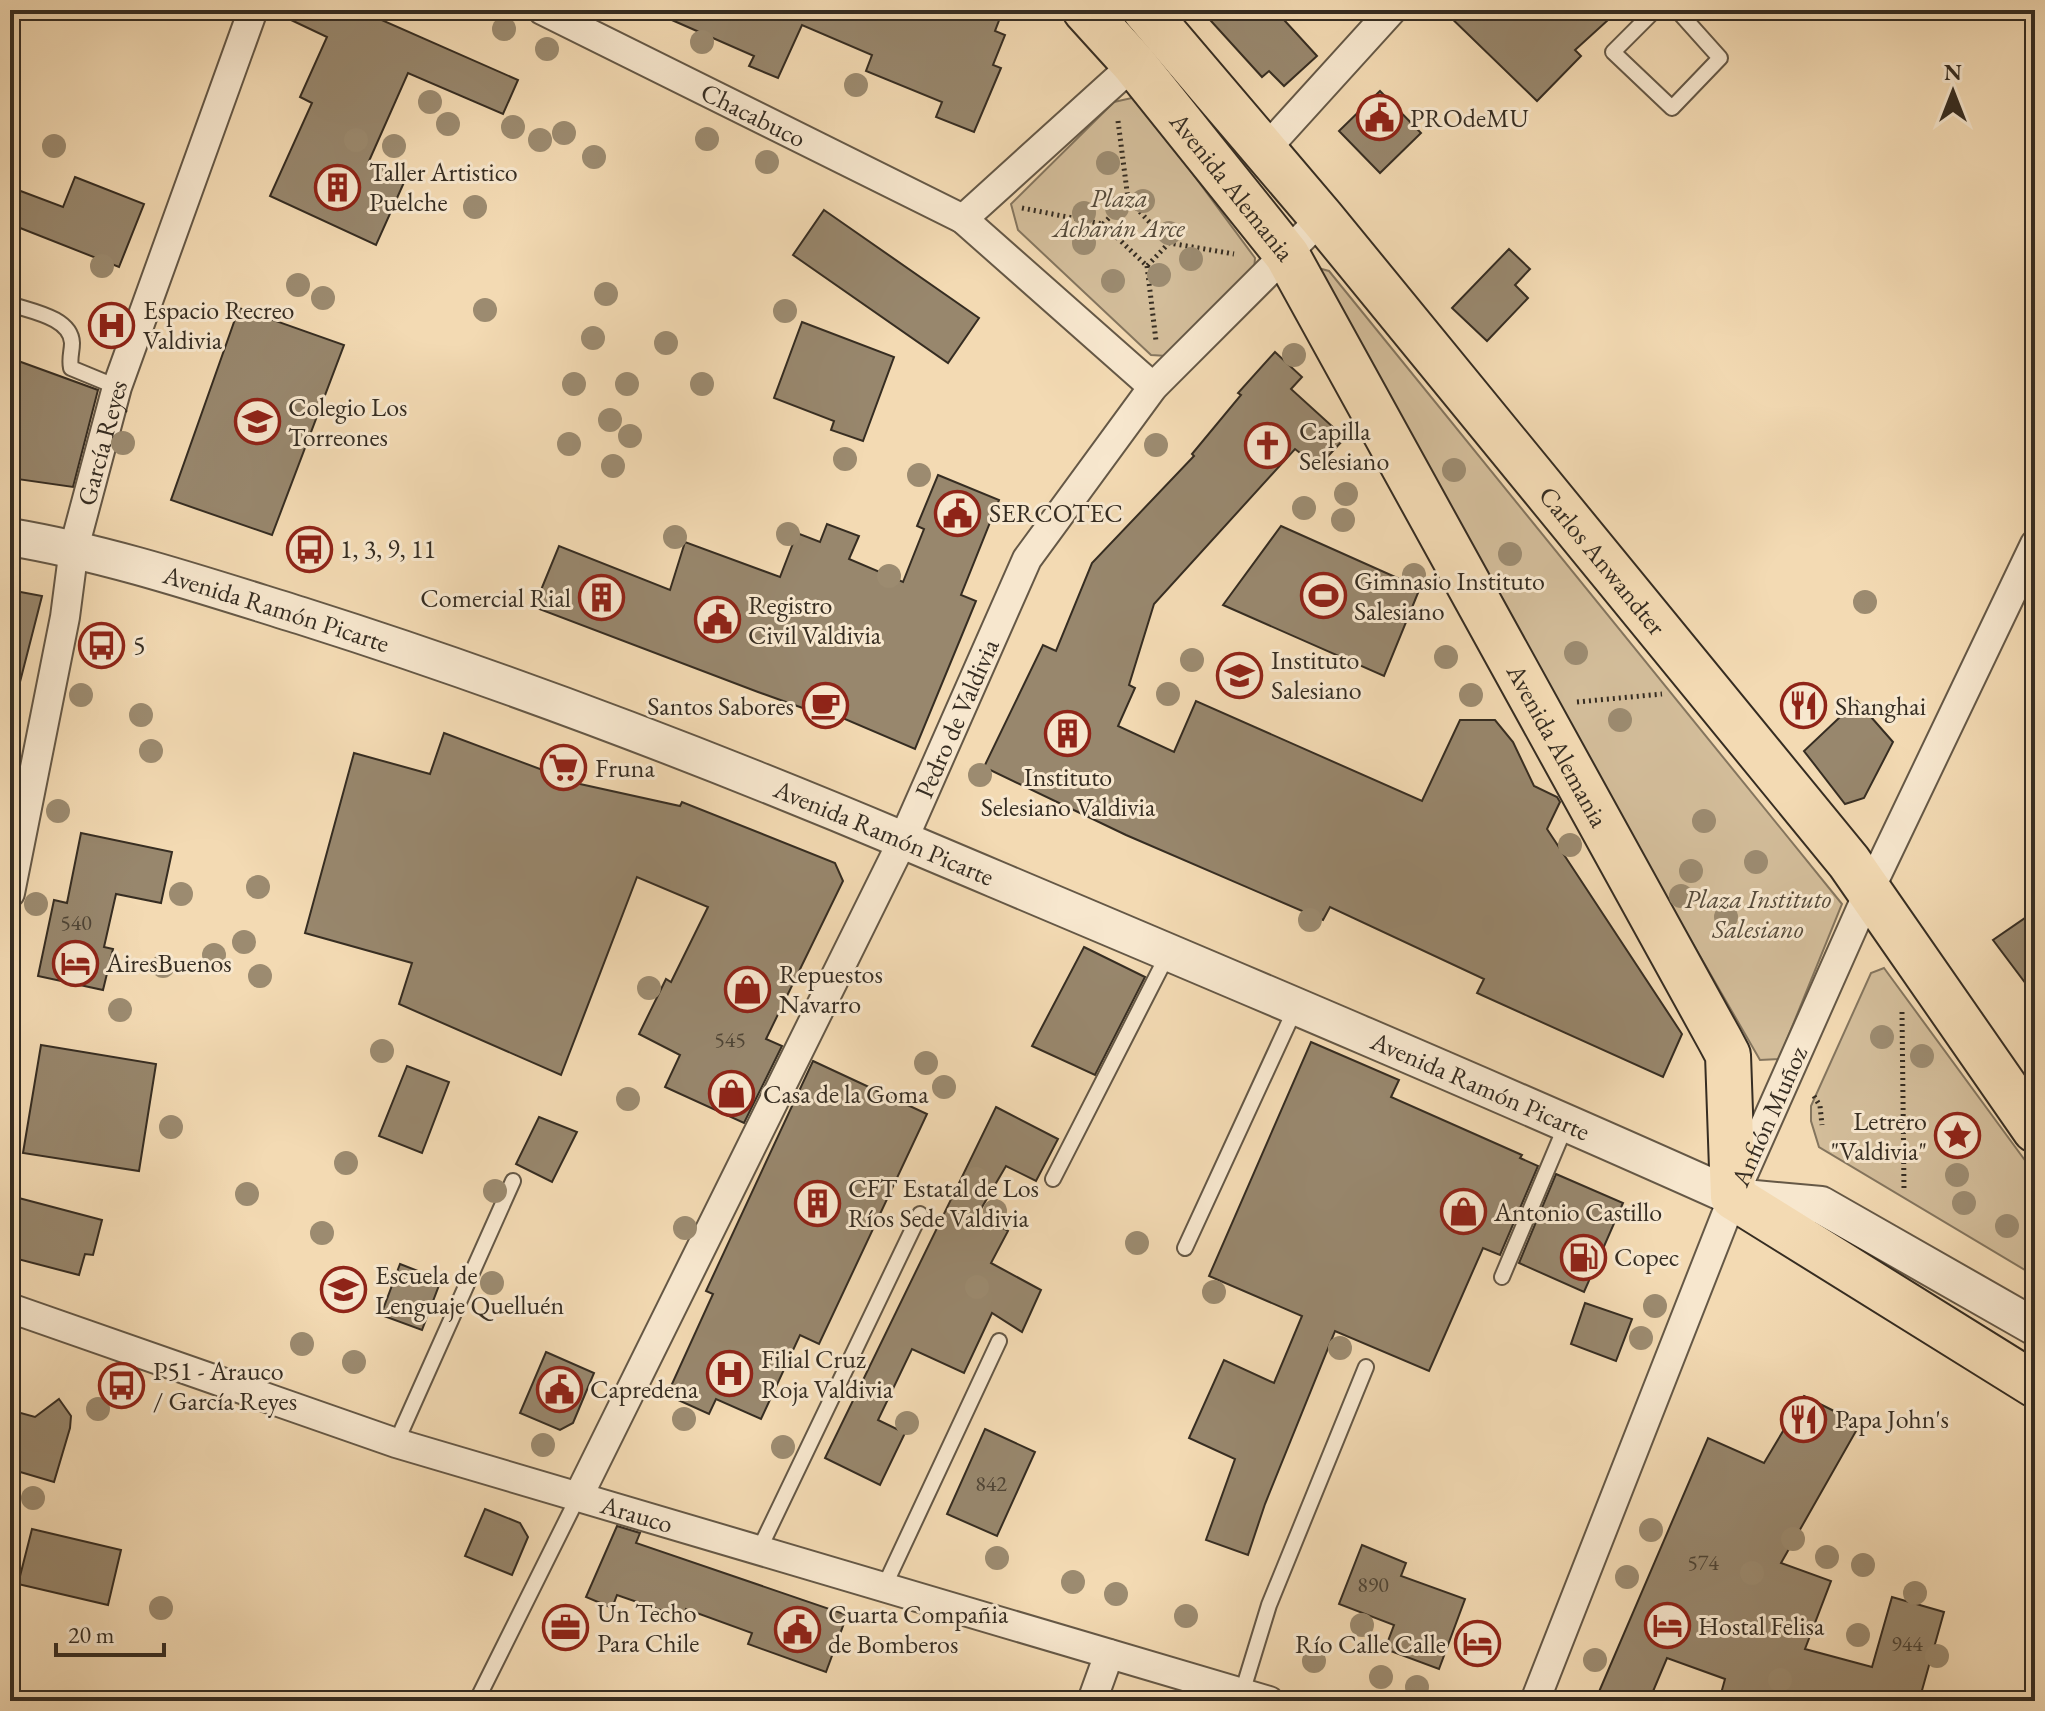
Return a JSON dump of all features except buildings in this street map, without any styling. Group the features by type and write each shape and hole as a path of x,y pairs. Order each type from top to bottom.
{"main road":[{"name":"Avenida Alemania","path":"1085,10 1134,64 1277,265 1728,1055 1733,1197"},
{"name":"Carlos Anwandter","path":"1145,10 1322,218 1698,675 1869,891 2035,1130"},
{"name":"Avenida Ramón Picarte","path":"1733,1197 2035,1385"}],"street":[{"name":"García Reyes","path":"10,893 65,617 74,548 117,387 253,10"},
{"name":"Chacabuco","path":"542,10 963,219 1153,387"},
{"path":"1264,151 1392,10"},
{"path":"963,219 1134,64"},
{"name":"Pedro de Valdivia","path":"578,1497 903,840 1027,559 1153,387 1322,218"},
{"name":"Avenida Ramón Picarte","path":"10,537 74,548 468,670 633,729 1169,952 1733,1197 1821,1205 2035,1327"},
{"name":"Anfión Muñoz","path":"1535,1701 1733,1197 1869,891 2035,544"},
{"name":"Arauco","path":"10,1308 396,1443 1269,1701"},
{"path":"1092,1701 1109,1654"}],"lane":[{"path":"1655,10 1613,52 1672,108 1720,58 1677,10"},
{"path":"10,304 53,318 67,329 72,341 71,368 117,387"},
{"path":"1053,1179 1169,952"},
{"path":"1185,1248 1296,1007"},
{"path":"1502,1277 1566,1124"},
{"path":"396,1443 513,1181"},
{"path":"759,1550 920,1214"},
{"path":"884,1587 999,1341"},
{"path":"1242,1693 1269,1605 1366,1367"},
{"path":"478,1698 578,1497"}],"path":[{"path":"1116,112 1128,199 1169,243 1255,258 1277,265"},
{"path":"996,188 1015,207 1103,224 1147,266 1157,352 1153,387"},
{"path":"1103,224 1128,199"},
{"path":"1147,266 1169,243"},
{"path":"1574,702 1663,694"},
{"path":"1902,999 1904,1189"}],"green space":[{"name":"Plaza Acharán Arce","path":"1136,97 1255,258 1254,271 1167,356 1151,355 1018,230 1011,204 1114,102"},
{"name":"Plaza Instituto Salesiano","path":"1318,268 1329,271 1842,904 1779,1059 1760,1060 1311,282"},
{"path":"1884,968 2035,1174 2035,1276 1819,1147 1811,1121 1811,1106 1871,973"}],"place":[{"name":"PROdeMU","path":"1379,118"},
{"name":"Taller Artistico Puelche","path":"338,187"},
{"name":"Espacio Recreo Valdivia","path":"112,325"},
{"name":"Colegio Los Torreones","path":"257,422"},
{"name":"Capilla Selesiano","path":"1268,446"},
{"name":"SERCOTEC","path":"958,513"},
{"name":"1, 3, 9, 11","path":"309,549"},
{"name":"Gimnasio Instituto Salesiano","path":"1323,596"},
{"name":"Comercial Rial","path":"602,598"},
{"name":"Registro Civil Valdivia","path":"717,620"},
{"name":"5","path":"102,645"},
{"name":"Instituto Salesiano","path":"1240,675"},
{"name":"Santos Sabores","path":"825,706"},
{"name":"Shanghai","path":"1804,706"},
{"name":"Instituto Selesiano Valdivia","path":"1068,734"},
{"name":"Fruna","path":"564,768"},
{"name":"AiresBuenos","path":"75,963"},
{"name":"Repuestos Navarro","path":"748,989"},
{"name":"Casa de la Goma","path":"732,1094"},
{"name":"Letrero \"Valdivia\"","path":"1958,1136"},
{"name":"CFT Estatal de Los Ríos Sede Valdivia","path":"817,1203"},
{"name":"Antonio Castillo","path":"1463,1212"},
{"name":"Copec","path":"1583,1257"},
{"name":"Escuela de Lenguaje Quelluén","path":"344,1290"},
{"name":"Filial Cruz Roja Valdivia","path":"730,1374"},
{"name":"P51 - Arauco / García Reyes","path":"122,1386"},
{"name":"Capredena","path":"559,1389"},
{"name":"Papa John's","path":"1804,1419"},
{"name":"Hostal Felisa","path":"1667,1626"},
{"name":"Un Techo Para Chile","path":"566,1628"},
{"name":"Cuarta Compañia de Bomberos","path":"797,1629"},
{"name":"Río Calle Calle","path":"1477,1644"}]}
